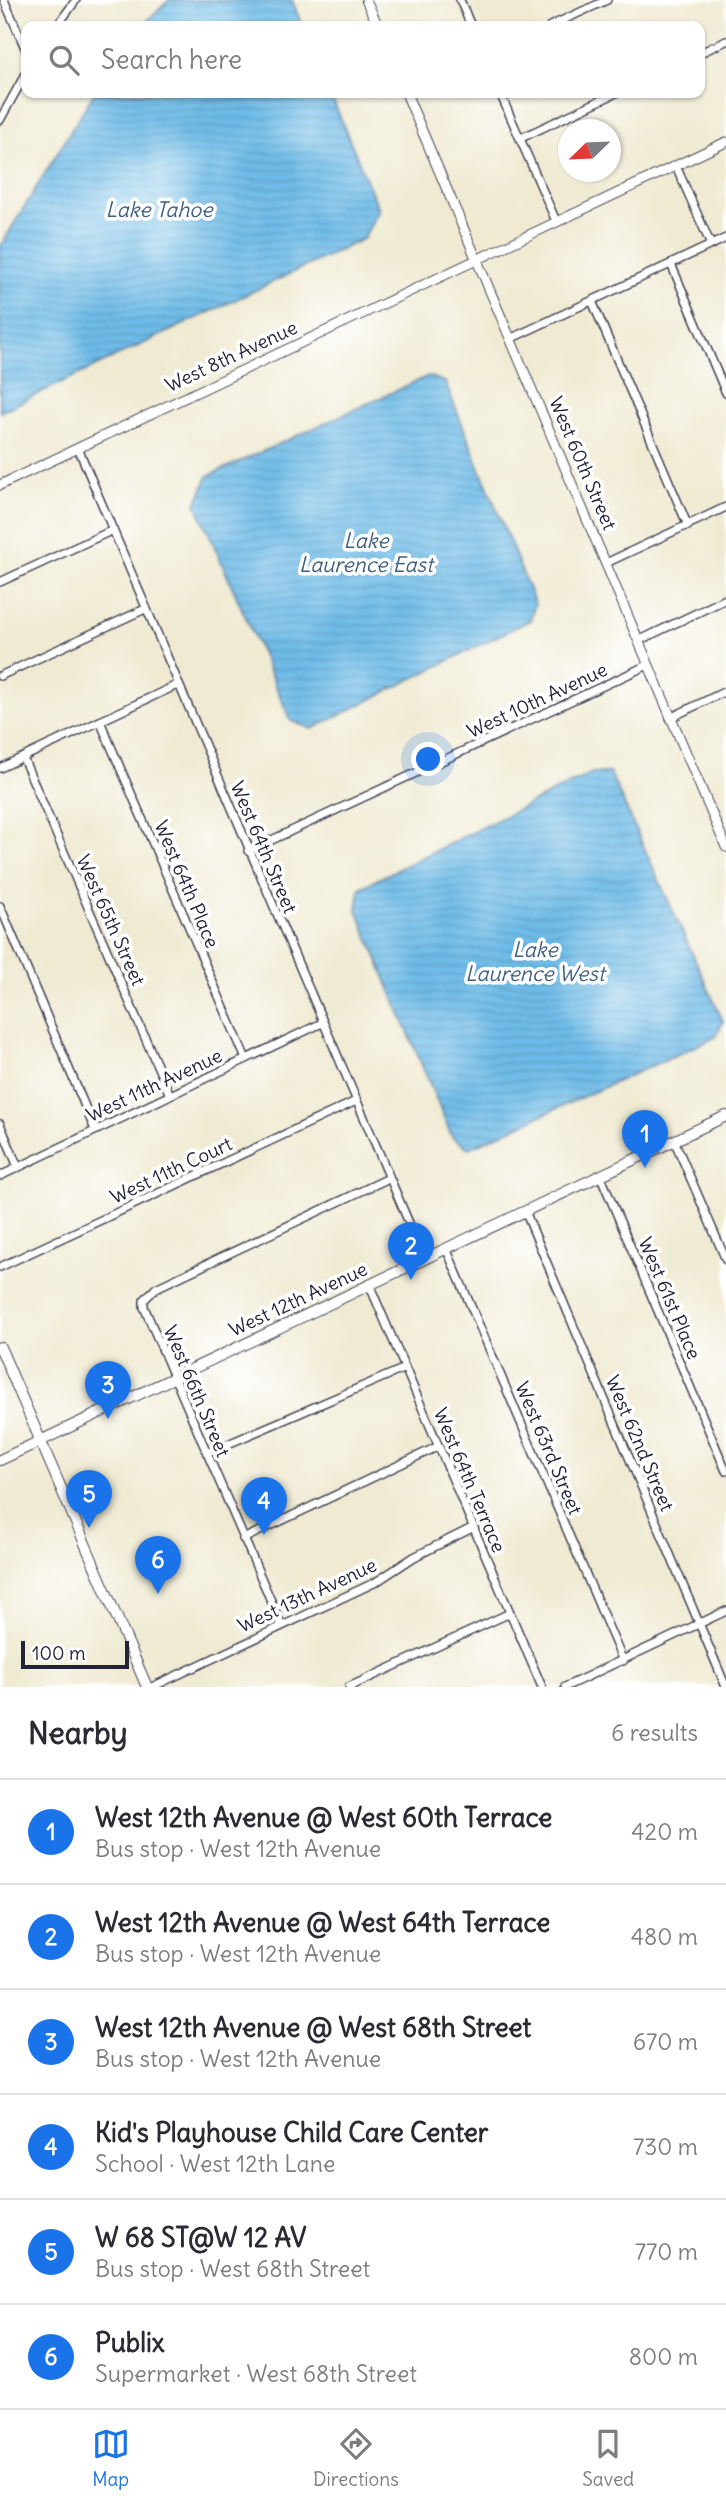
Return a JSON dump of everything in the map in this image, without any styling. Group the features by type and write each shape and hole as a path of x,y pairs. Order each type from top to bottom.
{"main road":[{"name":"West 12th Avenue","path":"1,1457 726,1116"},
{"path":"0,1347 149,1687"}],"street":[{"path":"4,0 21,39"},
{"path":"61,21 76,0"},
{"path":"366,0 375,21"},
{"path":"460,0 469,21"},
{"path":"561,21 607,0"},
{"path":"705,51 726,41"},
{"path":"0,120 21,82"},
{"name":"West 60th Street","path":"408,98 726,847"},
{"path":"502,98 556,221"},
{"path":"521,138 605,98"},
{"name":"West 8th Avenue","path":"0,485 726,142"},
{"path":"676,166 711,245"},
{"path":"512,338 726,238"},
{"path":"671,264 726,393"},
{"path":"592,301 688,526"},
{"name":"West 64th Street","path":"78,448 424,1258"},
{"path":"606,563 726,507"},
{"path":"0,582 113,530"},
{"path":"638,642 726,599"},
{"path":"0,676 145,609"},
{"name":"West 10th Avenue","path":"248,851 648,665"},
{"path":"0,768 177,685"},
{"path":"670,718 726,691"},
{"name":"West 64th Place","path":"100,721 246,1059"},
{"name":"West 65th Street","path":"23,758 170,1095"},
{"path":"0,906 95,1130"},
{"name":"West 11th Avenue","path":"0,1176 322,1023"},
{"name":"West 11th Court","path":"0,1267 356,1101"},
{"path":"0,1124 18,1167"},
{"path":"674,1140 726,1260"},
{"name":"West 61st Place","path":"601,1177 726,1471"},
{"name":"West 66th Street","path":"281,1625 144,1307 144,1300 156,1288 389,1178"},
{"name":"West 62nd Street","path":"525,1211 726,1687"},
{"name":"West 63rd Street","path":"446,1248 623,1661"},
{"name":"West 64th Terrace","path":"369,1284 542,1687"},
{"path":"207,1453 405,1368"},
{"path":"243,1539 439,1447"},
{"name":"West 13th Avenue","path":"149,1687 376,1582 414,1557 474,1527"},
{"path":"565,1687 726,1611"},
{"path":"349,1687 510,1613"}],"water":[{"path":"169,0 292,0 300,21 147,21"},
{"name":"Lake Tahoe","path":"91,98 332,98 379,210 363,239 0,412 0,247"},
{"name":"Lake Laurence East","path":"428,376 445,382 535,604 530,620 312,729 291,721 196,504 208,476"},
{"name":"Lake Laurence West","path":"592,773 610,773 723,1021 716,1037 469,1148 452,1137 357,910 360,888"}],"place":[{"name":"West 12th Avenue @ West 60th Terrace","path":"645,1168"},
{"name":"West 12th Avenue @ West 64th Terrace","path":"411,1280"},
{"name":"West 12th Avenue @ West 68th Street","path":"108,1419"},
{"name":"W 68 ST@W 12 AV","path":"89,1528"},
{"name":"Kid's Playhouse Child Care Center","path":"264,1535"},
{"name":"Publix","path":"158,1594"}]}
